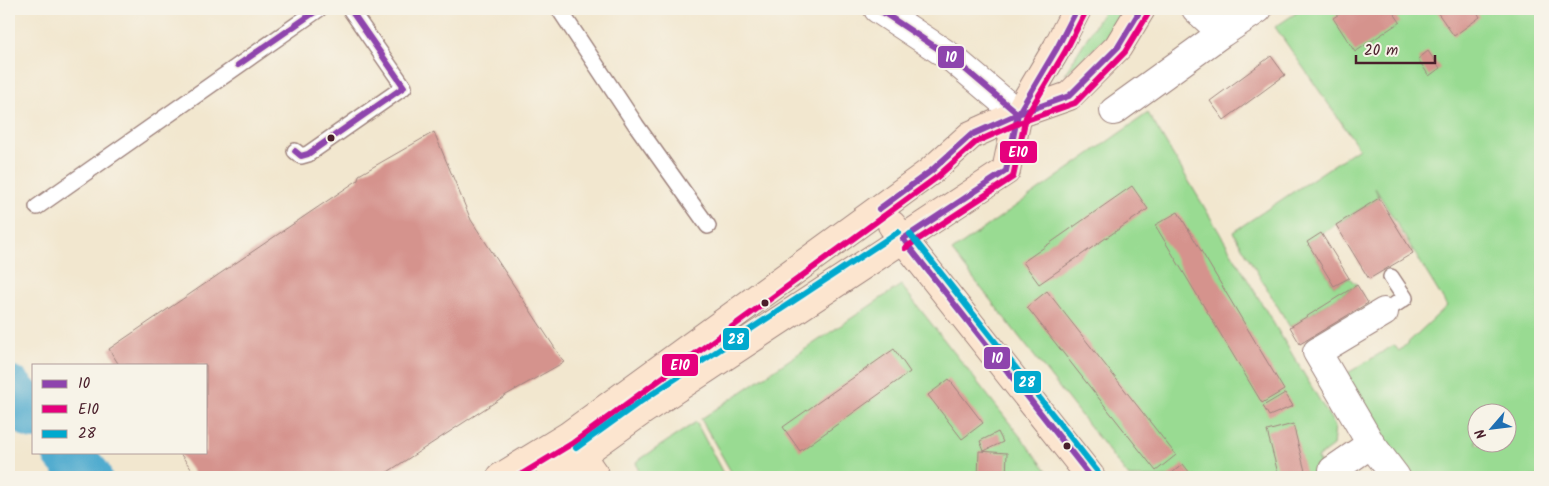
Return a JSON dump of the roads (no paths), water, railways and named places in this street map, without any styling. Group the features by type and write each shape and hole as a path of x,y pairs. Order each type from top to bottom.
{"main road":[{"path":"501,477 574,445 642,411 1006,171 1018,114 1057,48 1077,9"},
{"path":"550,477 574,445 879,208 931,171 971,135 1018,114 1069,96 1118,48 1141,9"},
{"path":"879,208 1091,477"},
{"path":"574,445 596,477"}],"street":[{"path":"878,9 952,58 1018,114"},
{"path":"1196,9 1222,33"},
{"path":"1114,110 1258,9"},
{"path":"1384,312 1317,352 1371,444 1396,477"},
{"path":"1333,470 1371,444"}],"lane":[{"path":"295,151 301,156 308,154 404,87 350,9"},
{"path":"559,9 636,125 708,226"},
{"path":"37,207 289,31 312,11"},
{"path":"1384,312 1405,298 1392,277"}],"waterway":[{"path":"9,389 32,414"},
{"path":"68,454 88,477"}]}
